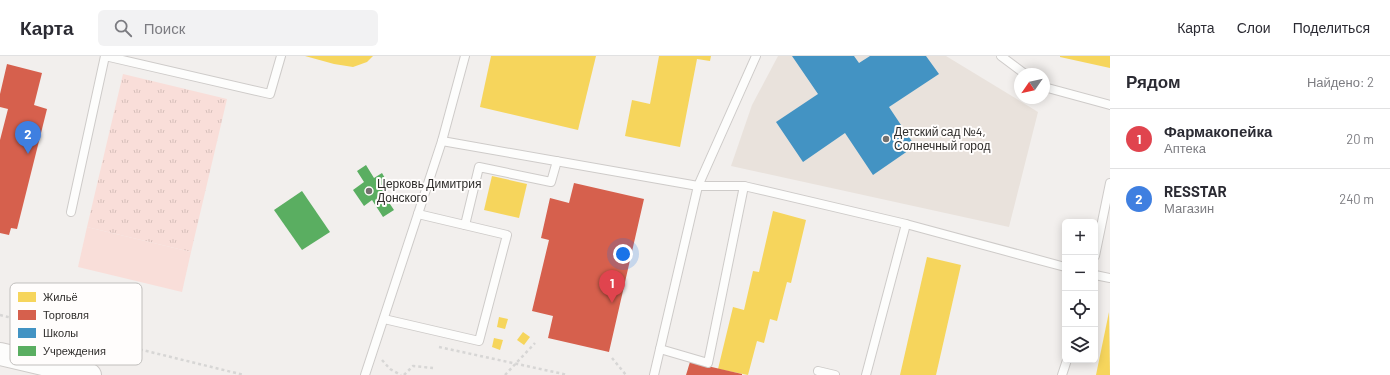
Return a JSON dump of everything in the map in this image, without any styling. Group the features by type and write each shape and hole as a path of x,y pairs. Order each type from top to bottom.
{"street":[{"path":"0,354 10,356"},
{"path":"47,365 90,375"}],"lane":[{"path":"72,212 105,56 270,94 281,56"},
{"path":"365,375 442,141 465,56"},
{"path":"654,375 698,186 756,56"},
{"path":"1001,56 1016,68"},
{"path":"1050,89 1110,105"},
{"path":"442,141 698,186 744,186 906,224 1062,265"},
{"path":"465,225 479,168 550,182 557,161"},
{"path":"1095,255 1110,182"},
{"path":"660,349 708,363 744,186"},
{"path":"384,319 479,341 507,235 418,214"},
{"path":"866,375 906,224"},
{"path":"1098,276 1110,278"},
{"path":"1062,375 1066,363"},
{"path":"818,371 834,375"}],"path":[{"path":"0,315 10,317"},
{"path":"505,375 536,343"},
{"path":"439,347 568,375"},
{"path":"142,350 244,375"},
{"path":"612,358 626,375"},
{"path":"382,360 390,369 403,375 413,366 433,368"}],"shaded area":[{"name":"Детский сад №4, Солнечный город","path":"778,56 946,56 1014,97 1014,104 1025,104 1038,112 1009,227 731,166 752,105"}],"green space":[{"path":"123,74 227,99 191,252 87,227"},
{"path":"87,227 191,252 182,292 78,267"}],"building: Жильё":[{"path":"305,56 373,56 367,62 353,67 334,64"},
{"path":"491,56 596,56 578,130 480,107"},
{"path":"659,56 711,56 710,61 697,59 680,147 625,136 632,100 650,104"},
{"path":"1060,56 1110,56 1110,68 1060,57"},
{"path":"492,176 527,184 519,218 484,210"},
{"path":"773,211 806,220 791,283 787,282 777,321 770,319 764,343 757,341 748,375 718,369 733,307 744,310 753,271 759,272"},
{"path":"927,257 961,265 936,375 900,375"},
{"path":"1109,312 1110,375 1096,375"},
{"path":"499,317 508,319 505,329 497,327"},
{"path":"523,332 530,337 524,345 517,340"},
{"path":"494,338 503,340 500,350 492,347"}],"building: Торговля":[{"path":"7,64 42,73 34,105 47,109 17,229 11,228 9,235 0,233 0,140 8,109 0,107 0,94"},
{"path":"574,183 644,199 609,352 548,338 553,316 532,311 549,240 541,238 550,198 569,203"},
{"path":"690,362 742,374 742,375 686,375"}],"building: Школы":[{"path":"792,56 854,56 859,63 870,56 926,56 939,74 889,107 915,146 873,175 845,133 803,162 776,122 818,94"}],"building: Учреждения":[{"name":"Церковь Димитрия Донского","path":"366,165 374,178 382,173 390,187 382,192 394,210 383,217 372,200 364,206 353,190 364,182 357,171"},
{"path":"302,191 330,232 302,250 274,210"}],"place":[{"name":"Детский сад №4, Солнечный город","path":"886,139"},
{"name":"RESSTAR","path":"28,154"},
{"name":"Церковь Димитрия Донского","path":"369,191"},
{"name":"Фармакопейка","path":"612,303"}]}
